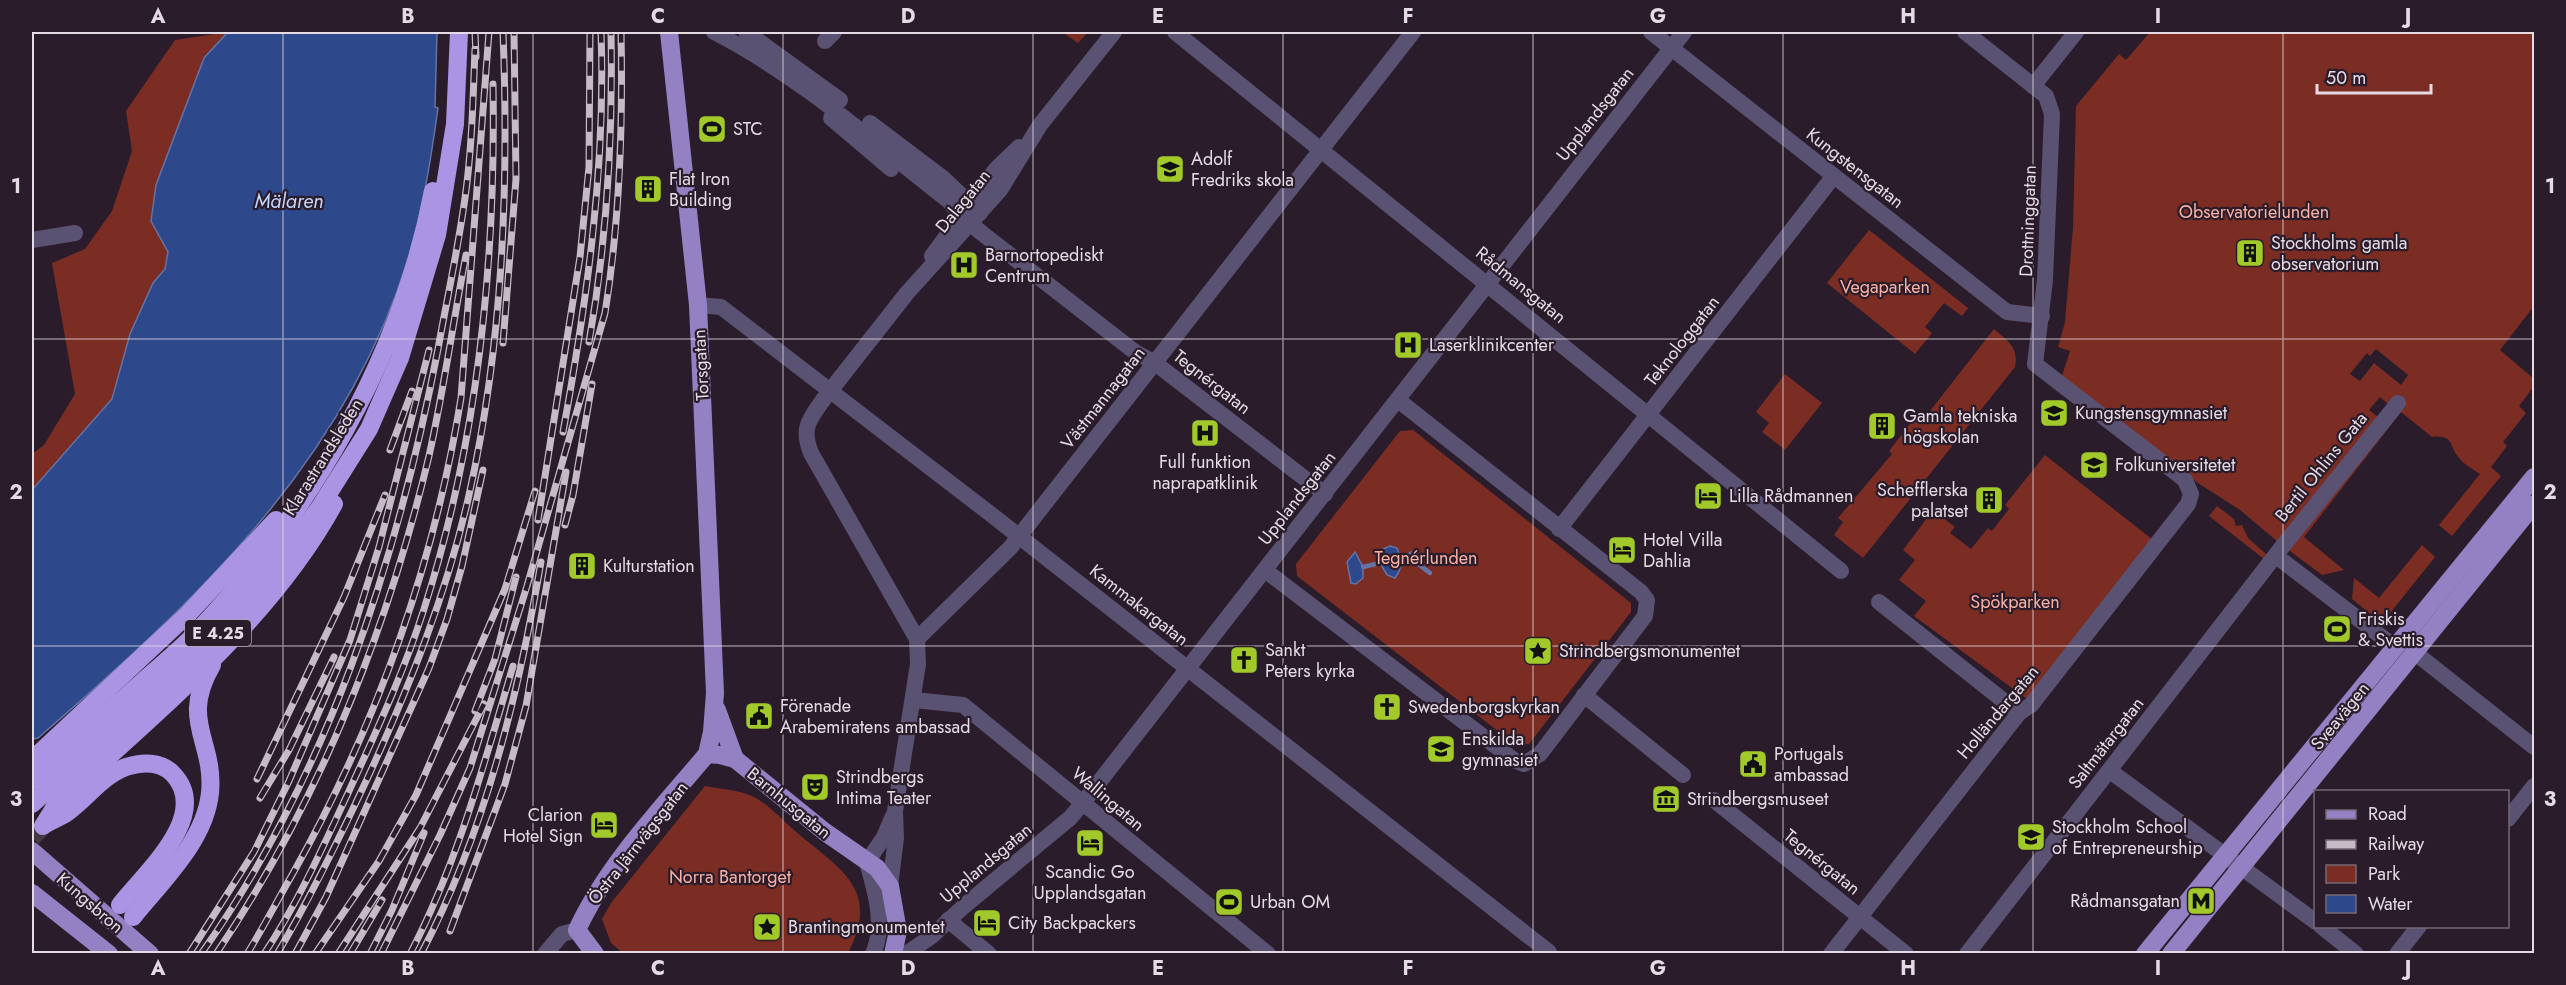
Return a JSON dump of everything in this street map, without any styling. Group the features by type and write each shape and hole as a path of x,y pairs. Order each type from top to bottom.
{"highway":[{"name":"Klarastrandsleden","path":"32,781 192,638 246,579 304,498 340,442 382,352 425,230 443,123 450,64 450,32"},
{"name":"Klarastrandsleden","path":"32,804 204,649 285,554 320,507 369,429 400,358 437,235 455,124 459,32"},
{"path":"125,917 183,821 186,807 183,789 173,773 159,764 142,763 124,768 102,780 65,814 43,826 56,805 220,651 294,567 313,540 346,482 369,429"},
{"path":"32,760 131,669 219,582 271,525 304,498"},
{"path":"125,917 185,852 207,810 209,771 197,718 197,700 202,683 220,651"}],"main road":[{"name":"Torsgatan","path":"669,32 698,305 714,701 707,754"},
{"name":"Sveavägen","path":"2145,954 2535,477"},
{"name":"Sveavägen","path":"2171,954 2298,794 2535,504"},
{"name":"Torsgatan","path":"714,701 735,759"},
{"name":"Barnhusgatan","path":"707,754 720,754 735,759 825,832 877,868 890,886"},
{"name":"Östra Järnvägsgatan","path":"577,930 605,879 707,754"},
{"name":"Kungsbron","path":"32,851 108,919"},
{"path":"890,886 898,931 893,954"},
{"name":"Kungsbron","path":"32,893 107,952"},
{"path":"91,939 108,919 125,917"},
{"path":"107,952 125,917"},
{"name":"Kungsbron","path":"125,917 150,954"},
{"path":"577,930 596,954"}],"street":[{"name":"Tegnérgatan","path":"746,32 944,179 970,214"},
{"name":"Dalagatan","path":"916,639 817,466 806,440 808,421 970,214 996,169 1040,125 1114,32"},
{"name":"Rådmansgatan","path":"1175,32 1841,571"},
{"name":"Västmannagatan","path":"916,639 1019,536 1413,32"},
{"name":"Kungstensgatan","path":"1651,32 2007,312 2042,316"},
{"name":"Upplandsgatan","path":"906,954 932,936 1070,818 1082,804 1266,571 1489,284 1501,264 1684,32"},
{"name":"Drottninggatan","path":"1965,32 2046,96 2052,114 2042,316 2036,364 2185,480 2191,494"},
{"path":"2033,86 2076,32"},
{"name":"Tegnérgatan","path":"723,34 839,111 949,201 970,214 1135,352 1155,363 1325,494"},
{"name":"Dalagatan","path":"970,214 1000,190 1040,125"},
{"name":"Teknologgatan","path":"1559,529 1833,177"},
{"path":"32,240 75,233"},
{"name":"Kammakargatan","path":"698,305 721,307 1019,536 1549,952"},
{"path":"1266,571 1514,760 1524,764 1540,754 1645,616 1648,608 1641,592 1398,400"},
{"name":"Bertil Ohlins Gata","path":"2276,556 2398,403"},
{"name":"Holländargatan","path":"1831,954 2019,713 2031,705 2188,504 2191,494"},
{"path":"2276,556 2396,647"},
{"name":"Saltmätargatan","path":"1967,954 2276,556"},
{"path":"1879,602 2019,713"},
{"path":"890,886 896,838 895,811 918,664 916,639"},
{"path":"2414,652 2535,747"},
{"path":"1584,695 1683,775"},
{"name":"Wallingatan","path":"914,700 963,705 1268,954"},
{"path":"2109,771 2314,921"},
{"path":"2509,818 2535,786"},
{"name":"Tegnérgatan","path":"1714,800 1906,954"},
{"path":"873,954 879,933 878,912 867,862 884,837 895,811"},
{"path":"948,920 989,954"},
{"path":"2322,928 2356,954"},
{"path":"2397,954 2418,928"},
{"name":"Östra Järnvägsgatan","path":"545,954 562,934 577,930"}],"green space":[{"path":"228,32 204,58 175,136 151,221 168,252 165,269 153,283 130,334 112,399 32,490 32,454 44,445 75,394 52,263 85,249 112,211 132,151 126,111 175,40"},
{"path":"1062,32 1088,32 1078,43"},
{"name":"Observatorielunden","path":"2150,32 2534,32 2534,306 2500,350 2534,379 2534,386 2519,406 2526,413 2503,442 2507,446 2491,467 2501,476 2452,536 2439,525 2480,474 2462,461 2448,440 2432,437 2401,412 2304,537 2344,570 2322,575 2290,551 2290,545 2388,404 2380,397 2369,410 2378,417 2278,542 2240,510 2198,483 2062,376 2070,351 2058,347 2065,322 2073,228 2076,106 2119,54 2126,60","holes":["2376,349 2408,375 2401,385 2374,363 2360,381 2350,374 2367,353 2370,356"]},
{"name":"Vegaparken","path":"1869,230 1968,308 1962,316 1944,303 1925,327 1932,333 1915,354 1827,283"},
{"path":"1994,329 2008,341 2014,350 2015,367 1863,558 1834,535 1843,522 1838,518 1892,454 1889,451 1916,416 1923,420"},
{"path":"1785,374 1822,403 1785,450 1762,432 1769,423 1756,412"},
{"name":"Tegnérlunden","path":"1413,430 1631,603 1631,612 1529,744 1516,745 1297,576 1296,564 1400,431"},
{"name":"Spökparken","path":"2045,455 2153,540 2027,699 1914,616 1926,601 1899,580 1915,560 1903,550 1933,510 1955,527 1950,533 1971,549 1988,528 1992,531 2009,509 2005,505"},
{"path":"2217,506 2234,519 2236,526 2242,525 2248,538 2266,554 2264,559 2209,516"},
{"path":"2422,545 2435,557 2382,623 2352,599 2354,578 2379,598"},
{"name":"Norra Bantorget","path":"705,786 754,797 843,872 858,898 860,913 857,932 848,953 624,954 611,943 602,919 611,903"}],"water":[{"name":"Mälaren","path":"228,32 437,32 435,107 438,108 426,184 408,259 380,333 346,401 304,465 258,524 207,581 153,635 38,738 32,739 32,490 112,399 130,334 153,283 165,269 168,252 151,221 156,185 204,58"},
{"path":"1390,546 1397,548 1401,560 1395,578 1387,575 1380,563 1383,549"},
{"path":"1355,552 1363,567 1363,578 1356,584 1351,583 1347,562"}],"waterway":[{"path":"1402,560 1412,553 1417,555 1417,563 1430,573"},
{"path":"1363,567 1380,563"}],"tunnel":[{"path":"32,838 43,826"}],"railway":[{"path":"475,32 476,57"},
{"path":"247,954 322,819 350,761 398,644 435,522 461,398 489,32"},
{"path":"277,954 325,867 413,673 450,567 469,495 490,380 501,264 505,148 503,32"},
{"path":"503,343 516,179 514,32"},
{"path":"538,520 580,257 589,167 590,32"},
{"path":"563,432 580,333 598,183 602,82 601,32"},
{"path":"589,342 608,187 611,32"},
{"path":"381,954 440,835 470,768 527,586 605,313 614,243 619,172 621,32"},
{"path":"201,954 246,885 286,814 321,740 352,664 402,508 421,429 456,255 469,161 475,49"},
{"path":"264,954 310,874 399,679 424,609 443,545 458,481 480,350 491,217 493,84"},
{"path":"216,954 253,896 286,837 317,776 370,651 412,522 429,456 466,255"},
{"path":"189,954 254,852 289,781 350,640 379,547 429,350"},
{"path":"565,525 573,495 592,384"},
{"path":"390,450 412,391"},
{"path":"295,954 326,897 429,668 447,619 462,566 483,470"},
{"path":"450,931 505,784 526,706 566,472"},
{"path":"315,954 379,861 416,795 505,589 535,491"},
{"path":"257,779 344,597 385,495"},
{"path":"421,954 444,908 481,812 510,713 541,562"},
{"path":"475,711 495,659 516,577"},
{"path":"260,798 289,750 334,657"},
{"path":"410,954 442,884 469,812 513,666"},
{"path":"338,954 420,828 484,704"},
{"path":"370,954 392,910 424,833"},
{"path":"350,954 382,900"}],"place":[{"name":"STC","path":"712,129"},
{"name":"Adolf Fredriks skola","path":"1170,169"},
{"name":"Flat Iron Building","path":"648,189"},
{"name":"Stockholms gamla observatorium","path":"2250,253"},
{"name":"Barnortopediskt Centrum","path":"964,265"},
{"name":"Laserklinikcenter","path":"1408,345"},
{"name":"Kungstensgymnasiet","path":"2054,413"},
{"name":"Gamla tekniska högskolan","path":"1882,426"},
{"name":"Full funktion naprapatklinik","path":"1205,433"},
{"name":"Folkuniversitetet","path":"2094,465"},
{"name":"Lilla Rådmannen","path":"1708,496"},
{"name":"Schefflerska palatset","path":"1989,500"},
{"name":"Hotel Villa Dahlia","path":"1622,550"},
{"name":"Kulturstation","path":"582,566"},
{"name":"Friskis & Svettis","path":"2337,629"},
{"name":"Strindbergsmonumentet","path":"1538,651"},
{"name":"Sankt Peters kyrka","path":"1244,660"},
{"name":"Swedenborgskyrkan","path":"1387,707"},
{"name":"Förenade Arabemiratens ambassad","path":"759,716"},
{"name":"Enskilda gymnasiet","path":"1441,749"},
{"name":"Portugals ambassad","path":"1753,764"},
{"name":"Strindbergs Intima Teater","path":"815,787"},
{"name":"Strindbergsmuseet","path":"1666,799"},
{"name":"Clarion Hotel Sign","path":"604,825"},
{"name":"Stockholm School of Entrepreneurship","path":"2031,837"},
{"name":"Scandic Go Upplandsgatan","path":"1090,843"},
{"name":"Rådmansgatan","path":"2201,901"},
{"name":"Urban OM","path":"1229,902"},
{"name":"City Backpackers","path":"987,923"},
{"name":"Brantingmonumentet","path":"767,927"}]}
